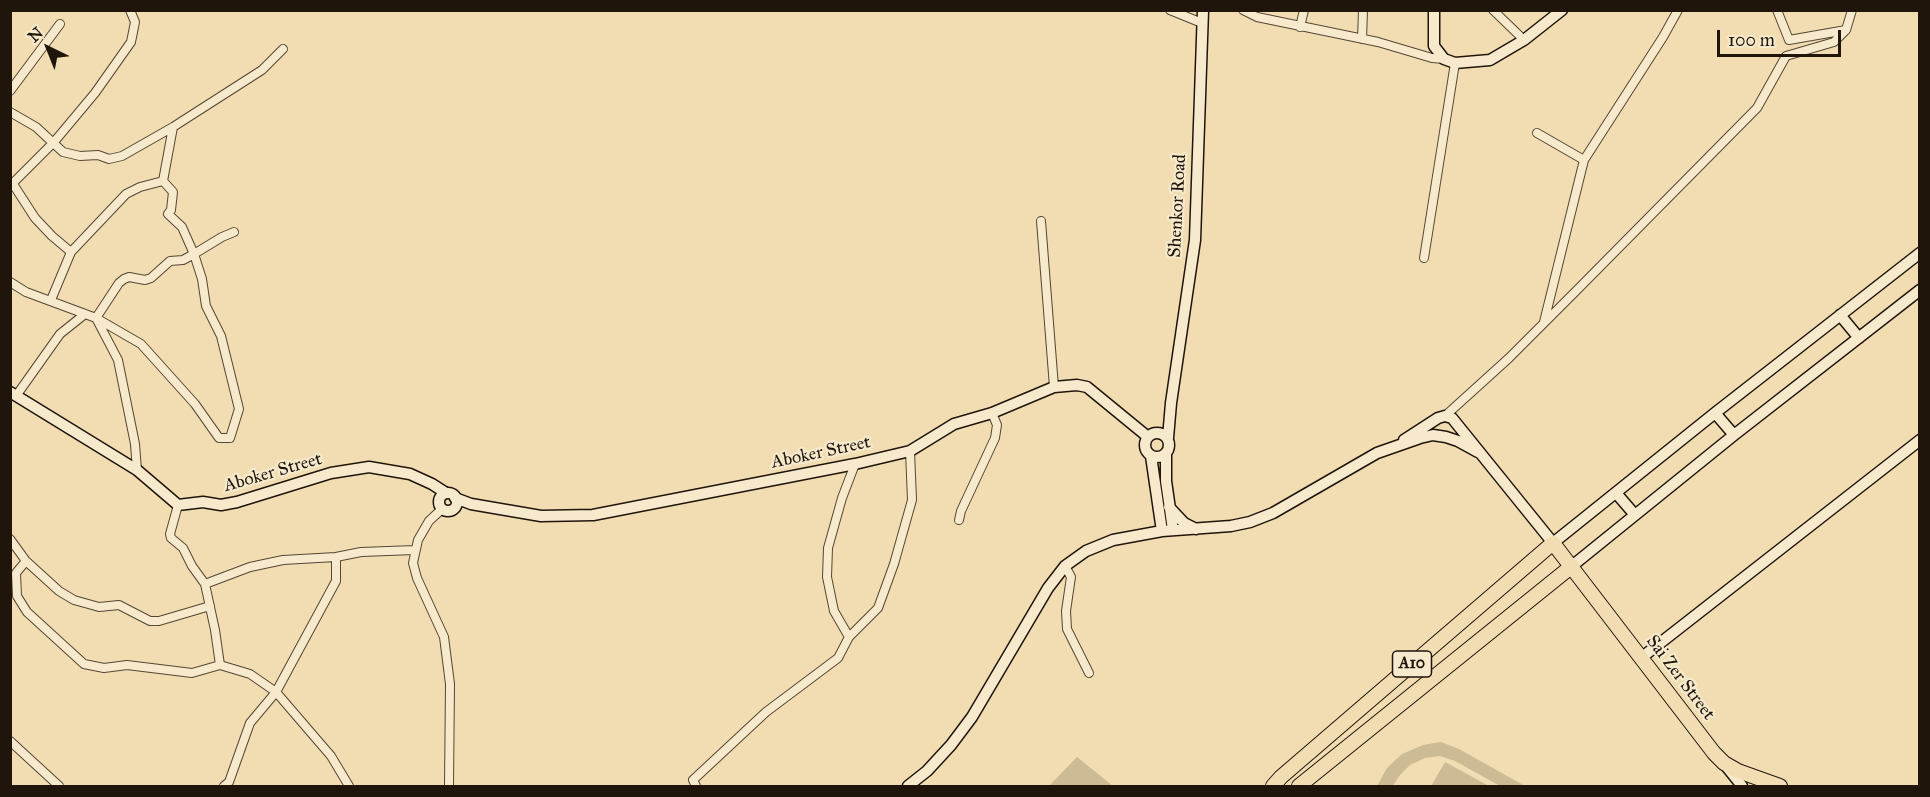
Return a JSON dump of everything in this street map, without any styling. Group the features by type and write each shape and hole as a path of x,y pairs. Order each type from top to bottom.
{"highway":[{"name":"Sai Zer Street","path":"1553,543 1714,753 1724,763 1761,784 1780,786"},
{"name":"A10","path":"1273,786 1553,543"},
{"name":"A10","path":"1299,786 1572,566"}],"main road":[{"name":"Shenkor Road","path":"1163,435 1171,403 1195,240 1203,10"},
{"path":"1434,10 1434,46 1450,61 1490,60 1524,40 1562,10"},
{"path":"1397,445 1438,417 1452,418 1553,543 1920,253"},
{"path":"1572,566 1734,435 1920,290"},
{"path":"1840,315 1858,338"},
{"name":"Aboker Street","path":"178,505 203,502 221,505 237,502 331,473 369,467 410,474 432,484 447,501 541,516 593,515 855,464 910,451 954,424 992,413 1054,387 1077,385 1087,387 1148,437"},
{"path":"13,394 137,470 178,505"},
{"path":"1715,413 1734,435"},
{"path":"1151,456 1160,457 1166,453 1170,446 1163,435 1150,434 1145,445 1151,456 1168,531"},
{"path":"908,786 927,771 972,717 1048,588 1065,566 1086,551 1113,540 1250,522 1273,513 1377,453 1433,435 1458,441 1478,452"},
{"path":"1641,658 1920,441"},
{"path":"1144,535 1164,508 1166,453"},
{"path":"1616,493 1635,515"},
{"path":"1164,508 1196,529"},
{"path":"1724,763 1742,786"}],"street":[{"path":"71,252 35,218 12,185 54,142 95,93 131,42 135,22 130,10"},
{"path":"1170,10 1202,23"},
{"path":"1244,10 1257,17 1362,39 1450,61 1424,258"},
{"path":"1300,27 1304,10"},
{"path":"1362,39 1363,10"},
{"path":"1493,10 1524,40"},
{"path":"1544,323 1584,160 1678,10"},
{"path":"1777,10 1789,40 1846,30"},
{"path":"1445,416 1544,323 1757,108 1786,56 1834,42 1846,30 1852,10"},
{"path":"10,91 60,24"},
{"path":"10,112 36,127 63,152 80,156 98,155 109,159 122,156 173,127 262,69 283,49"},
{"path":"163,181 173,127"},
{"path":"1537,133 1584,160"},
{"path":"51,300 71,252 126,194 140,187 163,181"},
{"path":"10,282 26,292 96,318 141,344 195,404 219,438 230,438 239,409 221,336 206,306 202,279 194,254 182,227 168,214 173,192 163,181"},
{"path":"1041,221 1054,387"},
{"path":"96,318 124,279 129,277 145,280 151,278 170,261 183,260 234,232"},
{"path":"13,394 60,334 85,314"},
{"path":"96,318 118,360 135,444 137,470"},
{"path":"960,520 961,511 995,438 997,425 992,413"},
{"path":"696,786 693,780 766,712 838,658 849,636 878,608 894,564 912,500 910,451"},
{"path":"849,636 834,611 827,577 828,548 842,498 855,464"},
{"path":"447,501 429,521 418,540 413,563 417,578 444,637 450,684 450,786"},
{"path":"178,505 170,534 171,538 183,548 204,584 215,630 220,665"},
{"path":"10,539 26,561 59,591 74,600 99,607 119,605 150,621 159,621 210,606"},
{"path":"204,584 250,567 272,562 336,557 361,552 415,550"},
{"path":"224,786 229,782 250,723 276,692 336,581 336,557"},
{"path":"26,561 16,573 17,596 27,612 84,664 104,668 127,665 192,674 220,665 250,674 276,692 331,756 349,786"},
{"path":"1065,566 1071,577 1066,611 1067,630 1089,673"},
{"path":"10,741 59,786"}],"shaded area":[{"path":"1441,742 1459,749 1525,786 1500,786 1455,761 1440,756 1425,758 1410,765 1393,786 1377,786 1387,768 1402,754 1423,745"},
{"path":"1077,757 1113,786 1049,786"},
{"path":"1445,762 1489,786 1431,786"}]}
